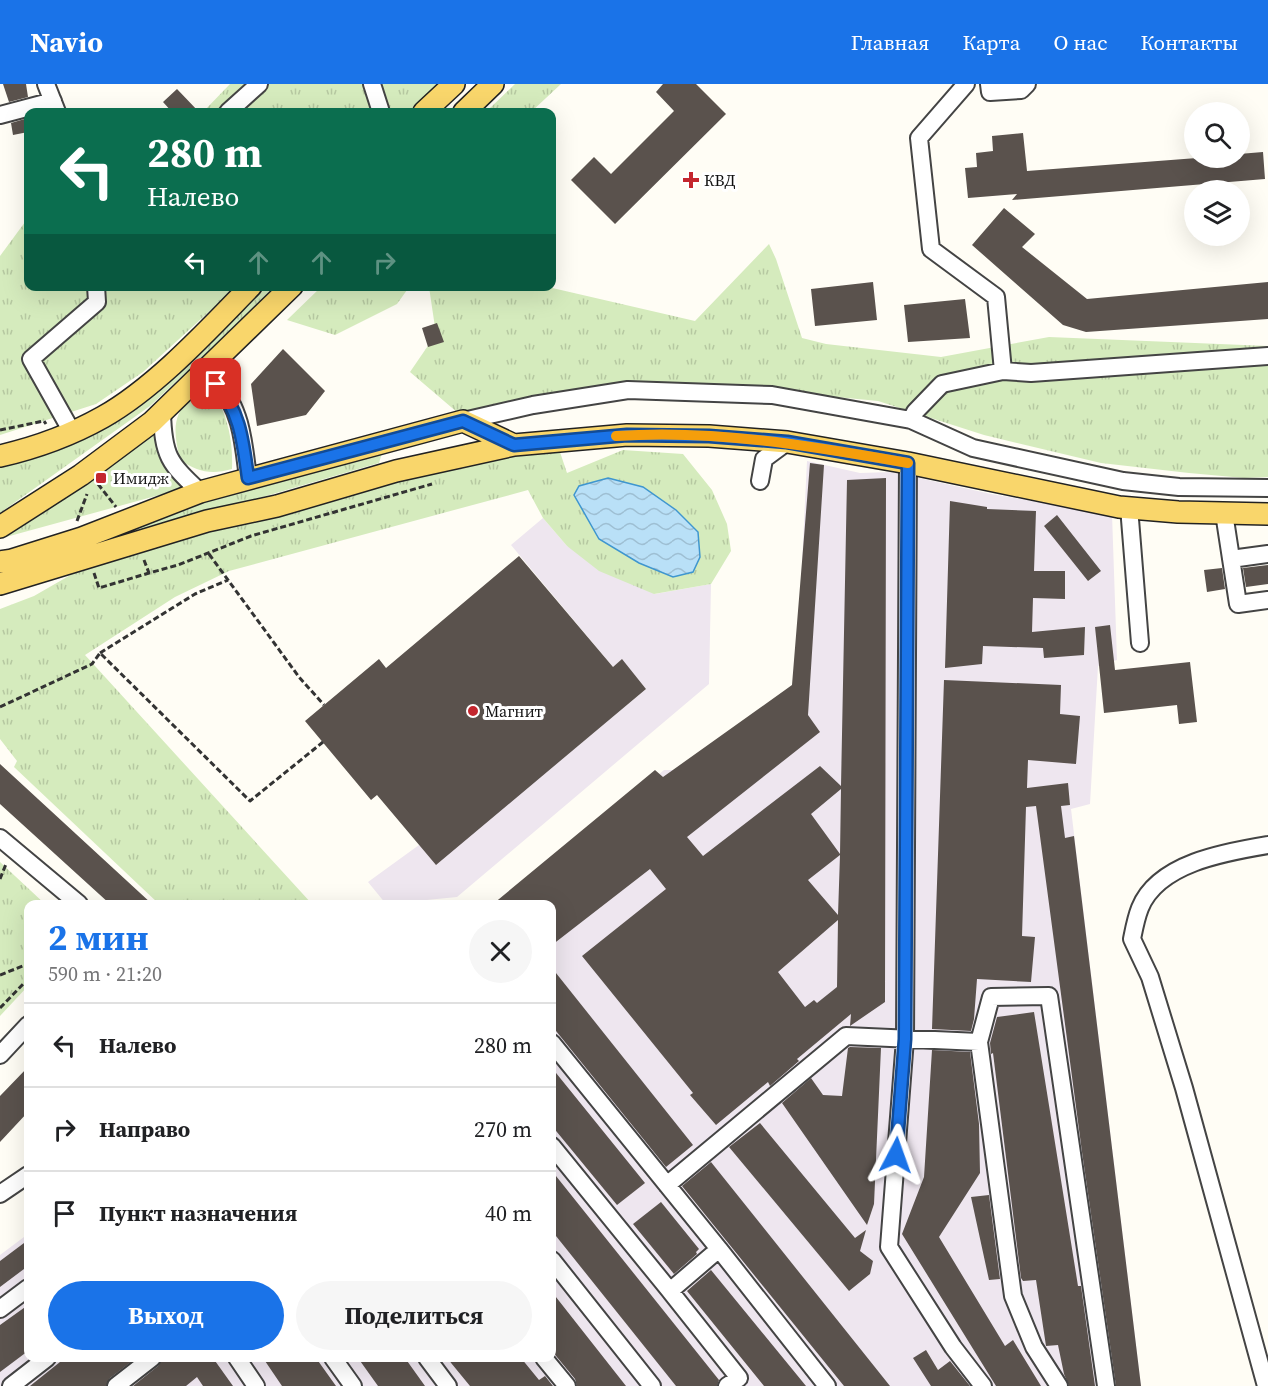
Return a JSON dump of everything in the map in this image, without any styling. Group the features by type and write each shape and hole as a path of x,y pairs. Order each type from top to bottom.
{"main road":[{"path":"428,108 454,84"},
{"path":"468,108 493,84"},
{"path":"0,456 72,432 104,417 136,395 171,365 246,291"},
{"path":"0,527 81,475 162,412 287,291"},
{"path":"0,562 82,538 200,492 463,421 514,445"},
{"path":"0,584 207,520 277,506 396,471 514,445 627,435 709,436 787,442 908,463 1129,507 1178,512 1268,514"}],"street":[{"path":"46,84 55,107"},
{"path":"232,108 258,84"},
{"path":"372,84 380,108"},
{"path":"966,84 919,138 931,249 996,297 1003,371"},
{"path":"989,84 990,92 1021,90 1027,84"},
{"path":"0,115 24,112"},
{"path":"72,432 31,359 97,302 96,291"},
{"path":"910,420 915,411 942,384 1003,371 1031,373 1268,356"},
{"path":"201,375 216,384 227,396 240,426 248,478"},
{"path":"463,421 533,405 628,390 772,395 910,420 973,448 1122,481 1179,488 1268,488"},
{"path":"162,412 162,439 170,459 200,492"},
{"path":"759,481 764,459 787,442"},
{"path":"908,463 905,1039 889,1247 953,1347 983,1386"},
{"path":"1129,507 1140,643"},
{"path":"1224,513 1238,604 1268,600"},
{"path":"1231,559 1268,554"},
{"path":"0,838 74,900"},
{"path":"1266,1386 1180,1077 1150,977 1132,939 1140,906 1155,886 1182,867 1228,852 1268,845"},
{"path":"1059,1386 1034,1347 1013,1296 979,1042 991,998 1049,996 1106,1386"},
{"path":"0,1055 24,1028"},
{"path":"667,1185 846,1036 979,1042"},
{"path":"556,1047 827,1386"},
{"path":"556,1151 670,1291 737,1383"},
{"path":"0,1194 24,1178"},
{"path":"670,1291 719,1249"},
{"path":"556,1265 652,1386"},
{"path":"0,1309 24,1291"},
{"path":"11,1386 42,1362"},
{"path":"116,1386 147,1362"},
{"path":"240,1362 256,1386"},
{"path":"336,1362 353,1386"},
{"path":"430,1362 448,1386"},
{"path":"547,1362 567,1386"}],"path":[{"path":"209,554 299,677 324,705"},
{"path":"0,707 92,664 100,653 195,594 228,580"},
{"path":"100,653 250,801 323,742"},
{"path":"1,975 24,966"},
{"path":"0,1008 24,983"}],"shaded area":[{"path":"807,461 860,473 892,472 991,494 1112,514 1117,660 1098,666 1090,804 1071,809 1141,1386 0,1386 0,1255 24,1237 24,1362 556,1362 556,900 509,900 664,770 683,770 796,687"},
{"path":"543,518 567,546 655,594 711,584 709,684 457,897 383,900 368,882 419,845 436,864 646,689 622,660 613,667 511,545"}],"green space":[{"path":"230,84 443,84 419,108 207,108"},
{"path":"515,84 561,84 535,108 490,108"},
{"path":"24,223 24,291 232,291 143,372 96,404 0,435 0,256"},
{"path":"769,244 802,338 826,344 941,357 1049,337 1268,346 1268,477 1244,478 1101,463 984,435 878,401 722,386 617,383 458,413 410,372 436,334 430,291 556,291 556,289 695,321"},
{"path":"260,291 277,291 227,334 150,406 0,513 0,463 76,439"},
{"path":"317,291 406,291 397,304 335,335 287,320"},
{"path":"202,395 218,400 222,408 230,433 232,469 218,472 205,471 180,460 176,442 177,418 191,396"},
{"path":"155,432 157,450 162,464 185,488 0,537"},
{"path":"559,449 567,473 623,450 683,454 712,490 727,524 731,551 711,584 654,594 599,571 567,546 543,518 528,490 229,571 175,597 85,655 308,900 155,900 14,767 17,761 0,739 0,609 34,596 74,573 300,505 522,452"},
{"path":"382,453 379,463 0,574 0,555"},
{"path":"0,862 41,900 24,900 24,990 0,1016"}],"water":[{"path":"608,478 643,487 676,510 698,532 700,557 693,572 673,577 639,563 599,539 574,495 579,486"}],"building":[{"path":"3,84 26,84 28,97 9,102"},
{"path":"663,84 696,84 726,114 615,224 571,180 594,157 611,174 674,111 656,92"},
{"path":"177,89 195,108 168,108 163,102"},
{"path":"24,119 24,133 13,135 11,123"},
{"path":"1023,133 1027,171 1184,159 1184,168 1250,168 1250,153 1263,152 1265,179 1184,180 1184,186 1012,200 1017,194 968,198 965,168 977,167 976,153 993,151 992,136"},
{"path":"1004,208 1035,234 1022,247 1087,299 1268,282 1268,319 1086,332 1063,325 972,245"},
{"path":"873,282 877,320 815,326 811,289"},
{"path":"965,299 970,338 908,342 904,305"},
{"path":"437,323 444,342 428,347 422,328"},
{"path":"283,349 325,391 306,415 257,426 251,384"},
{"path":"810,463 824,465 808,715 820,732 687,837 703,856 820,766 841,786 847,480 886,478 885,1002 850,1026 851,1014 797,1059 799,1061 770,1086 768,1082 716,1125 690,1095 693,1093 582,956 666,889 650,869 556,942 556,900 498,900 655,770 663,777 792,685","holes":["841,789 840,854 811,814","840,855 838,915 808,880","838,920 837,987 817,1003 814,1000 805,1007 778,972"]},
{"path":"950,501 987,507 987,509 1036,511 1034,571 1065,571 1065,599 1033,598 1032,632 1085,627 1084,655 1044,658 1043,648 983,646 982,664 945,668"},
{"path":"1057,515 1101,571 1088,581 1044,526"},
{"path":"519,556 613,667 622,659 646,689 436,865 377,795 371,800 305,721 379,659 386,668"},
{"path":"1268,565 1268,584 1246,587 1243,568"},
{"path":"1222,568 1225,589 1207,592 1204,570"},
{"path":"1110,625 1115,670 1190,662 1197,722 1179,724 1177,705 1104,713 1095,627"},
{"path":"944,680 1061,685 1060,714 1080,716 1076,764 1028,760 1027,788 1068,783 1070,805 1061,806 1065,838 1074,836 1141,1386 1116,1386 1036,806 1026,807 1022,936 1035,937 1031,982 977,979 971,1031 932,1029"},
{"path":"0,764 148,900 106,900 0,804"},
{"path":"556,973 693,1145 666,1167 556,1031"},
{"path":"1034,1012 1078,1286 1081,1286 1095,1386 1069,1386 1058,1345 1046,1346 1036,1280 1023,1281 1021,1278 990,1043 997,1017"},
{"path":"848,1048 881,1048 874,1204 867,1225 782,1103 811,1078 823,1095 842,1096"},
{"path":"932,1050 970,1052 979,1124 980,1173 939,1237 1005,1346 1013,1340 1041,1386 996,1386 902,1234 924,1177"},
{"path":"24,1071 24,1116 0,1142 0,1096"},
{"path":"556,1073 645,1183 617,1205 556,1131"},
{"path":"760,1123 855,1238 866,1230 860,1251 873,1261 870,1274 849,1291 729,1147"},
{"path":"711,1162 890,1386 844,1386 682,1186"},
{"path":"556,1176 719,1380 717,1386 676,1386 556,1236"},
{"path":"989,1195 1000,1279 989,1280 971,1197"},
{"path":"661,1202 699,1249 697,1254 674,1274 633,1224"},
{"path":"24,1243 24,1269 0,1287 0,1261"},
{"path":"711,1270 806,1386 764,1386 687,1291"},
{"path":"556,1297 626,1386 577,1386 575,1379 556,1356"},
{"path":"24,1308 24,1354 0,1372 0,1325"},
{"path":"926,1350 938,1370 950,1361 970,1386 931,1386 913,1358"},
{"path":"60,1362 131,1362 110,1378 106,1386 30,1386"},
{"path":"160,1362 216,1362 233,1386 203,1386 197,1377 186,1386 133,1386"},
{"path":"266,1362 319,1362 336,1386 282,1386"},
{"path":"361,1362 408,1362 425,1386 378,1386"},
{"path":"450,1362 524,1362 539,1380 545,1376 553,1386 470,1386"}],"slow traffic":[{"path":"616,436 709,436 787,442 908,463"}],"place":[{"name":"КВД","path":"691,180"},
{"name":"Имидж","path":"101,478"},
{"name":"Магнит","path":"473,711"}],"route":[{"path":"216,384 227,396 240,426 248,478 463,421 514,445 627,435 709,436 787,442 908,463 905,1039 896,1155"}]}
